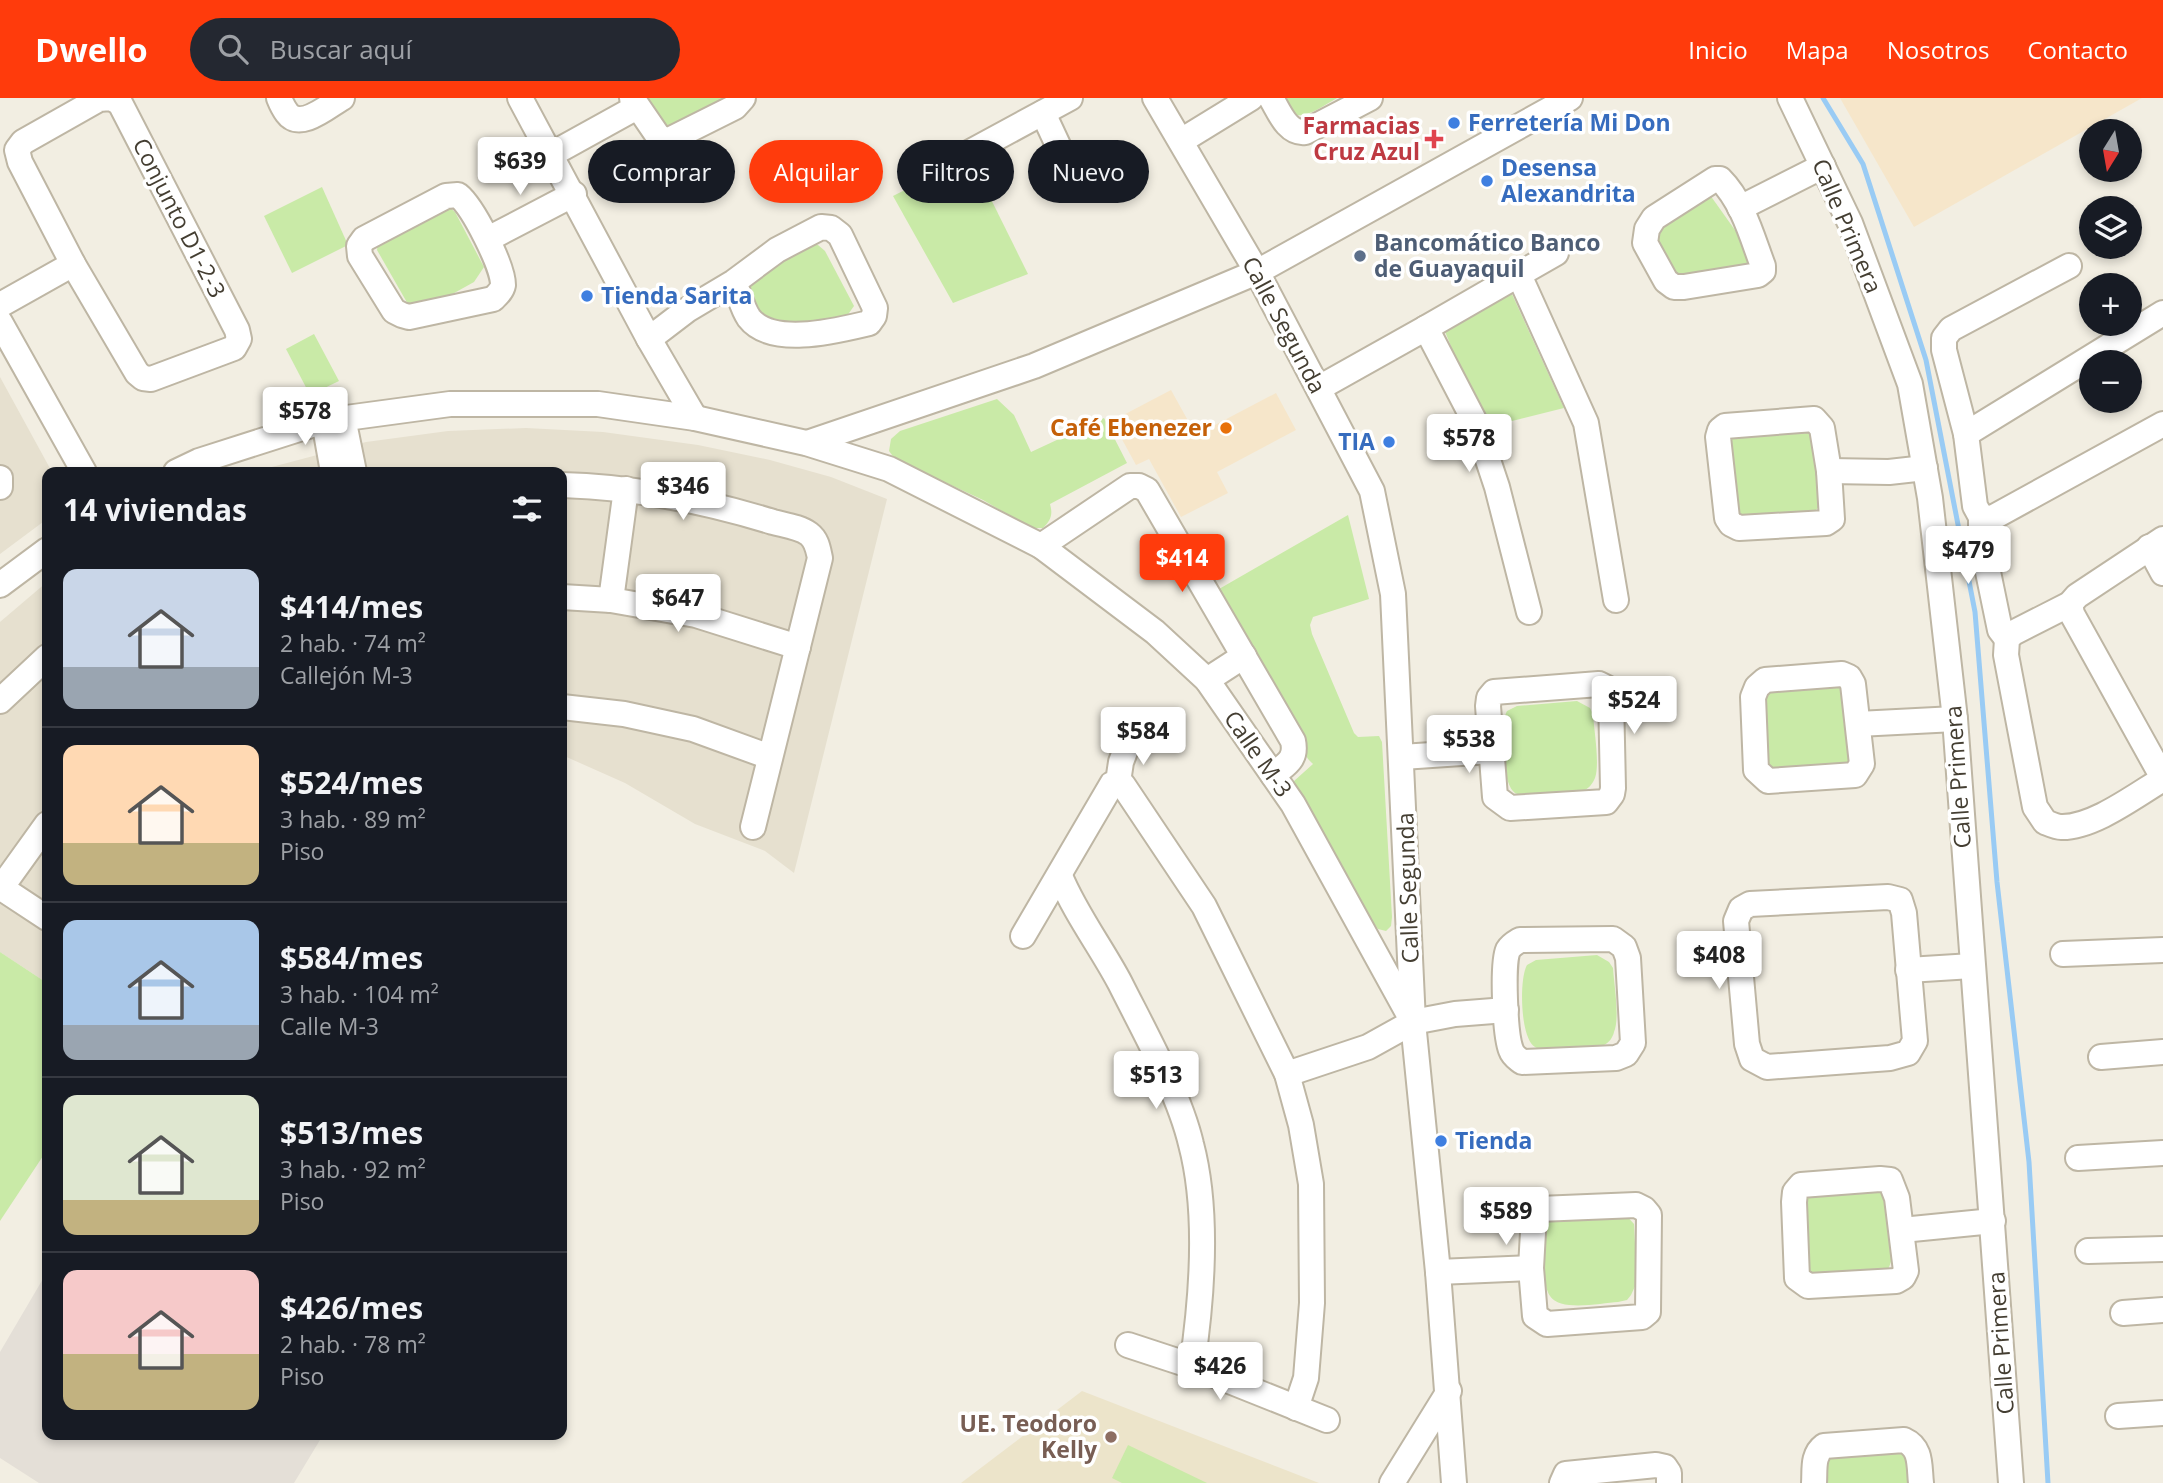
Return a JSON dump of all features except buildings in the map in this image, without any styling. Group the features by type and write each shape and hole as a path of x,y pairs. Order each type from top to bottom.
{"street":[{"name":"Conjunto D1-2-3","path":"111,98 120,103 231,318 239,339 234,348 151,379 143,378 137,373 73,264 20,162 17,150 23,142 99,99 111,98"},
{"path":"279,98 288,115 296,120 304,120 342,98"},
{"path":"520,98 574,194 649,339 695,418"},
{"path":"552,154 634,103 658,136 667,142 735,107 743,98"},
{"path":"993,140 1070,98"},
{"name":"Calle Segunda","path":"1155,98 1257,272 1371,491 1393,594 1413,1022 1449,1391 1454,1483"},
{"path":"1181,141 1251,98"},
{"path":"1271,98 1291,130 1298,133 1305,132 1370,98"},
{"path":"806,443 1034,366 1257,272 1570,98"},
{"name":"Calle Primera","path":"1790,98 1850,223 1910,384 1930,498 1955,719 2011,1483"},
{"path":"1043,113 1056,140"},
{"path":"1740,208 1823,166"},
{"path":"1715,179 1720,179 1727,186 1740,208 1763,271 1758,275 1684,287 1674,287 1666,281 1645,243 1647,229 1654,218 1715,179"},
{"path":"488,239 574,194"},
{"path":"458,195 467,203 488,239 503,284 494,299 409,317 394,311 360,256 359,246 364,239 446,197 458,195"},
{"path":"649,339 687,310 734,282 777,250 821,228 831,228 840,235 875,308 874,316 869,323 824,334 794,335 765,330 749,318 734,282"},
{"path":"1319,388 1556,253"},
{"path":"0,305 73,264"},
{"path":"2007,639 2000,630 1980,538 1981,517 1975,506 1966,434 1944,350 1944,338 1951,329 2069,266"},
{"path":"1519,275 1586,423 1616,600"},
{"path":"1966,434 2163,313"},
{"path":"0,322 81,467"},
{"path":"1426,328 1476,424 1497,487 1529,612"},
{"name":"Calle M-3","path":"186,467 333,419 450,404 585,404 695,418 806,443 889,470 1041,546 1155,632 1207,680 1299,815 1413,1022"},
{"path":"333,419 333,467"},
{"path":"333,419 352,467"},
{"path":"1814,419 1822,428 1829,471 1833,513 1832,519 1826,523 1739,528 1727,518 1718,437 1720,430 1725,426 1814,419"},
{"path":"1981,517 1992,518 2163,424"},
{"path":"1829,471 1889,472 1925,468"},
{"path":"0,478 0,487"},
{"path":"567,485 626,489 739,512 807,533 816,542 820,558 753,827"},
{"path":"1041,546 1130,486 1147,489 1293,741 1293,759 1273,775"},
{"path":"611,600 626,489"},
{"path":"2070,604 2072,614 2163,778 2114,809 2084,823 2060,827 2045,822 2035,807 2006,655 2007,639 2013,633 2070,604 2077,596 2156,543 2163,573"},
{"path":"0,585 42,554"},
{"path":"567,597 611,600 696,615 798,647"},
{"path":"1207,680 1244,656"},
{"path":"0,701 42,662"},
{"path":"1842,674 1849,677 1853,684 1858,724 1862,764 1855,775 1768,781 1756,770 1753,696 1757,687 1765,680 1842,674"},
{"path":"1599,684 1607,688 1611,696 1613,788 1606,802 1510,808 1495,797 1491,751 1488,706 1489,698 1494,692 1599,684"},
{"path":"567,707 624,713 693,729 770,757"},
{"path":"1858,724 1955,719"},
{"path":"1118,782 1121,762 1129,741"},
{"path":"1402,757 1491,751"},
{"path":"1023,936 1112,784 1118,782"},
{"path":"1118,782 1123,785 1204,906 1287,1074 1301,1125 1311,1184 1312,1303 1306,1378 1296,1408"},
{"path":"42,831 0,887 42,915"},
{"path":"1060,876 1118,981 1176,1099 1192,1144 1202,1243 1200,1311 1192,1366"},
{"path":"1888,897 1900,900 1904,913 1908,971 1915,1041 1908,1054 1890,1058 1767,1067 1752,1059 1747,1044 1736,921 1741,909 1750,904 1888,897"},
{"path":"1614,939 1624,947 1628,957 1633,1043 1626,1054 1616,1058 1522,1062 1513,1055 1510,1046 1506,1010 1507,955 1510,946 1520,940 1614,939"},
{"path":"2063,954 2163,950"},
{"path":"1908,971 1972,966"},
{"path":"1287,1074 1368,1047 1413,1022 1455,1014 1506,1010"},
{"path":"2101,1057 2163,1052"},
{"path":"2078,1158 2163,1153"},
{"path":"1890,1180 1897,1198 1902,1230 1906,1271 1903,1277 1896,1281 1808,1286 1797,1278 1794,1202 1795,1192 1801,1185 1890,1180"},
{"path":"1636,1205 1649,1215 1649,1305 1648,1312 1642,1317 1547,1324 1535,1316 1531,1268 1532,1223 1534,1214 1539,1209 1636,1205"},
{"path":"1902,1230 1993,1221"},
{"path":"2088,1251 2163,1249"},
{"path":"1438,1272 1531,1268"},
{"path":"2123,1313 2163,1310"},
{"path":"1128,1345 1192,1366 1327,1420"},
{"path":"1392,1483 1449,1391"},
{"path":"2118,1416 2163,1413"},
{"path":"1814,1483 1815,1460 1818,1451 1824,1446 1904,1440 1912,1444 1918,1453 1920,1483"},
{"path":"1562,1483 1566,1474 1656,1465 1665,1467 1669,1473 1669,1483"},
{"path":"1986,1483 2000,1483"}],"shaded area":[{"path":"1840,98 2142,98 2105,119 2079,119 2079,134 1914,227"},
{"path":"0,377 49,467 42,467 42,523 0,554"},
{"path":"1171,390 1196,435 1276,393 1296,430 1217,472 1228,493 1181,517 1149,459 1136,465 1112,421"},
{"path":"526,428 603,432 698,445 770,460 831,477 887,499 794,873 765,851 695,824 625,783 567,757 567,467 272,467 366,442 448,431"},
{"path":"42,586 42,980 0,952 0,622"},
{"path":"42,1281 42,1440 320,1440 294,1483 39,1483 0,1458 0,1352"},
{"name":"UE. Teodoro Kelly","path":"1082,1391 1319,1483 961,1483"}],"green space":[{"path":"641,98 730,98 669,132"},
{"path":"1278,98 1337,98 1313,112 1294,115 1287,114"},
{"path":"322,187 348,245 292,273 264,216"},
{"path":"897,194 897,203 993,203 1028,274 953,303 893,196"},
{"path":"1710,195 1752,254 1749,270 1684,283 1655,250 1654,228"},
{"path":"448,206 455,212 484,267 474,282 429,307 409,306 377,250 378,241"},
{"path":"806,242 818,245 825,251 854,306 844,320 799,346 789,348 779,344 747,288 748,280"},
{"path":"1511,292 1564,408 1484,428 1444,329"},
{"path":"314,334 339,381 310,395 286,349"},
{"path":"997,399 1014,415 1031,452 1104,418 1127,463 1050,504 1048,522 1043,528 1031,528 983,500 895,459 889,451 891,439 900,431"},
{"path":"1803,426 1816,433 1821,504 1812,515 1742,518 1735,512 1730,442 1733,436"},
{"path":"1348,515 1369,599 1313,617 1310,625 1354,733 1358,737 1379,736 1382,742 1392,917 1391,926 1386,931 1378,929 1371,919 1293,785 1313,764 1217,594 1219,589"},
{"path":"1840,681 1851,758 1847,763 1773,772 1766,765 1764,689"},
{"path":"1577,701 1590,708 1593,714 1597,764 1592,783 1585,790 1571,793 1538,796 1515,793 1510,787 1504,766 1503,728 1507,711 1517,706"},
{"path":"0,952 42,980 42,1158 0,1221"},
{"path":"1597,955 1609,962 1613,968 1617,1018 1608,1043 1580,1049 1535,1047 1526,1032 1522,1008 1524,972 1527,965 1536,960"},
{"path":"1880,1190 1886,1195 1893,1238 1891,1260 1882,1277 1806,1274 1804,1198 1813,1193"},
{"path":"1624,1213 1634,1224 1637,1282 1631,1295 1627,1300 1592,1305 1571,1305 1555,1301 1548,1292 1545,1280 1543,1236 1548,1221"},
{"path":"1128,1445 1207,1483 1122,1483 1112,1478"},
{"path":"1906,1451 1911,1483 1820,1483 1824,1454"}],"waterway":[{"path":"1823,98 1863,164 1926,360 1975,612 1997,882 2029,1162 2048,1483"}],"place":[{"name":"Ferretería Mi Don","path":"1454,123"},
{"name":"Farmacias Cruz Azul","path":"1434,139"},
{"name":"Desensa Alexandrita","path":"1487,181"},
{"name":"Bancomático Banco de Guayaquil","path":"1360,256"},
{"name":"Tienda Sarita","path":"587,296"},
{"name":"Café Ebenezer","path":"1226,428"},
{"name":"TIA","path":"1389,442"},
{"name":"Tienda","path":"1441,1141"},
{"name":"UE. Teodoro Kelly","path":"1111,1437"}]}
